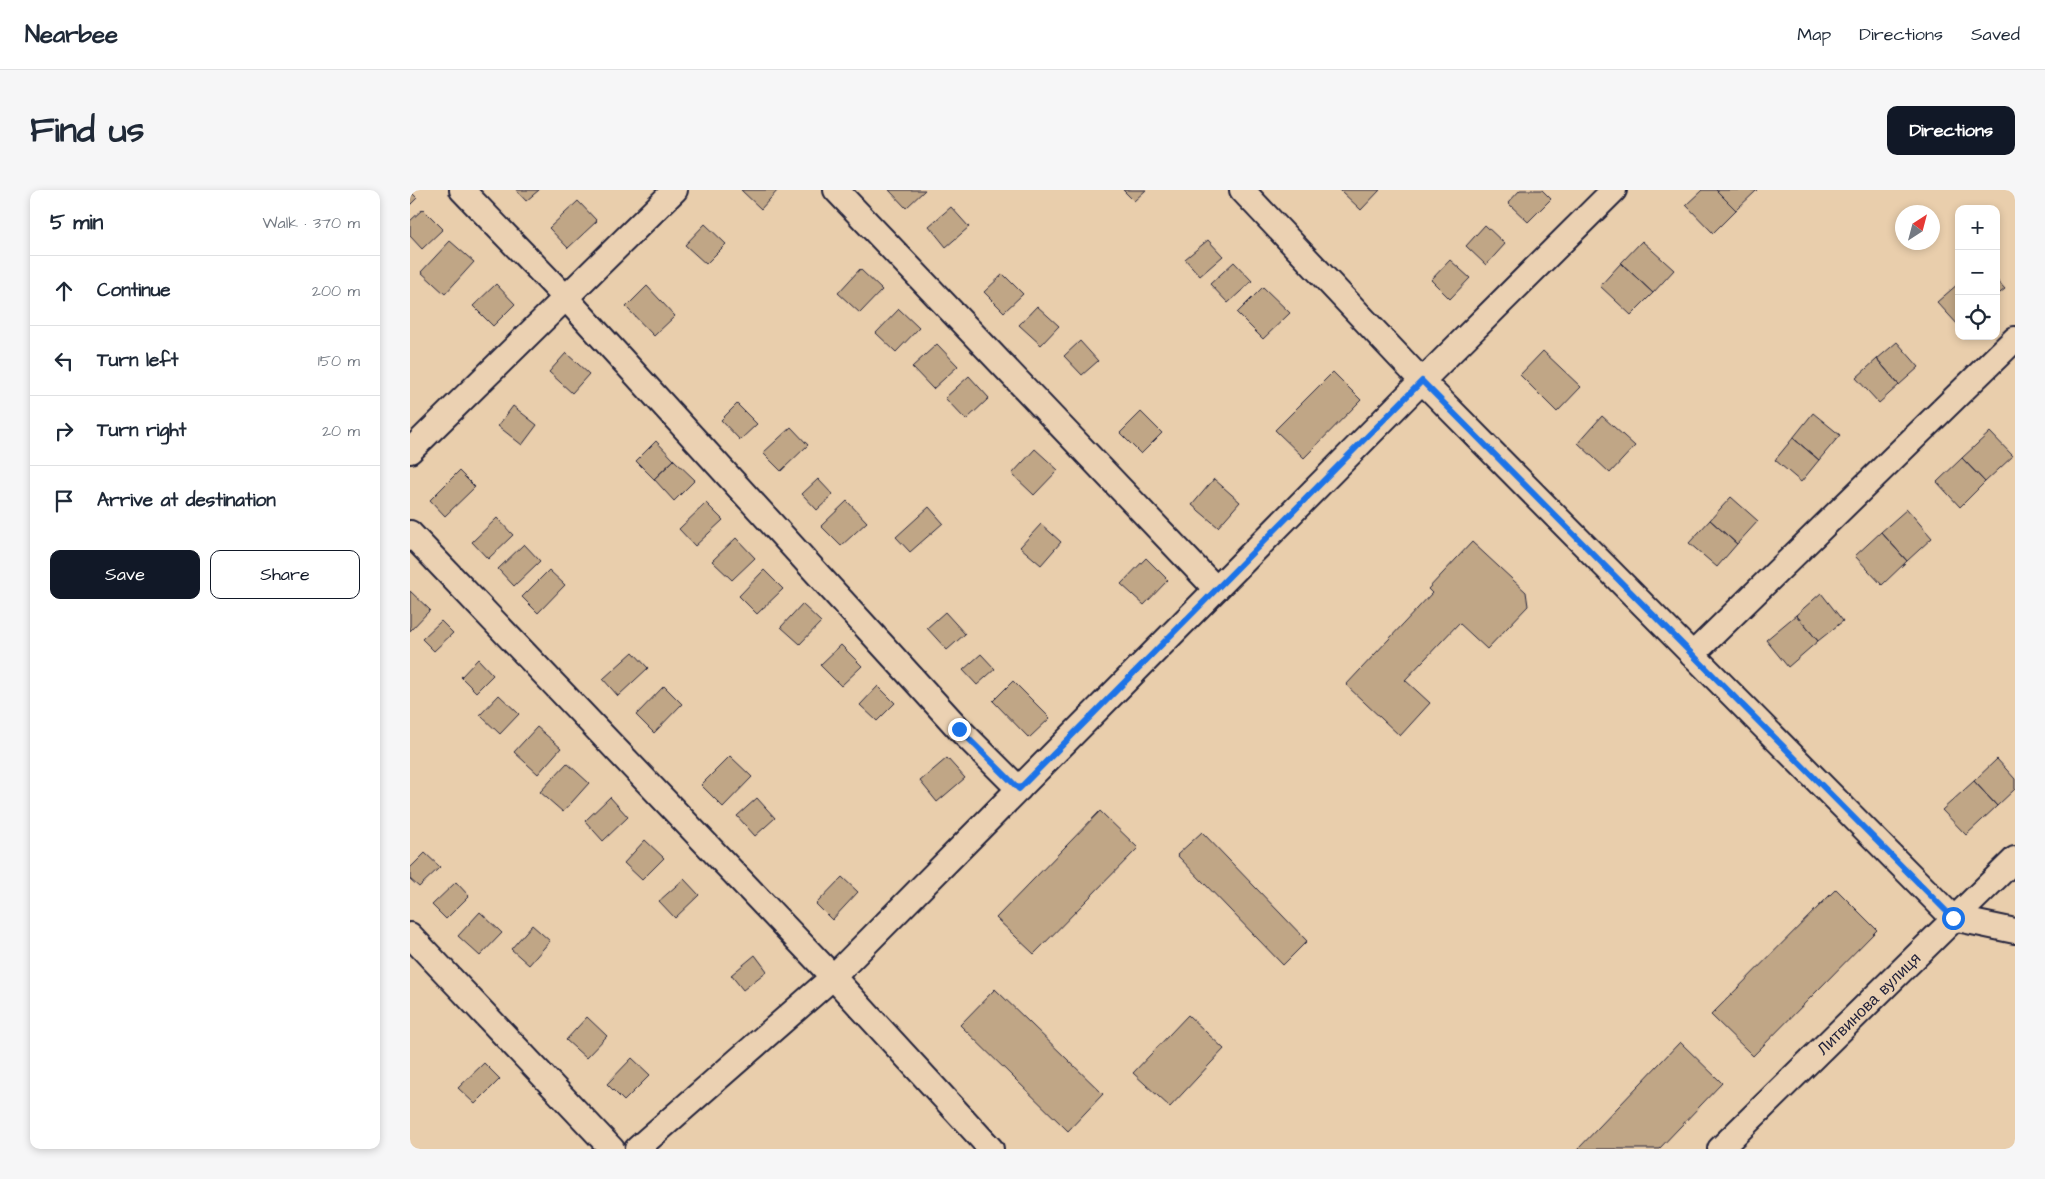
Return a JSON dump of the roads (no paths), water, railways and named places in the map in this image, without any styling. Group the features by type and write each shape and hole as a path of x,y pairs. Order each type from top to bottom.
{"street":[{"path":"462,190 566,298 959,729 1019,789"},
{"path":"410,451 675,190"},
{"path":"836,190 1216,589"},
{"path":"1242,190 1422,381 1953,918 2015,931"},
{"path":"637,1149 833,977 1422,381 1614,190"},
{"path":"1692,654 2015,338"},
{"path":"410,533 833,977 991,1149"},
{"name":"Литвинова вулиця","path":"1720,1149 2015,859"},
{"path":"410,935 612,1149"}]}
